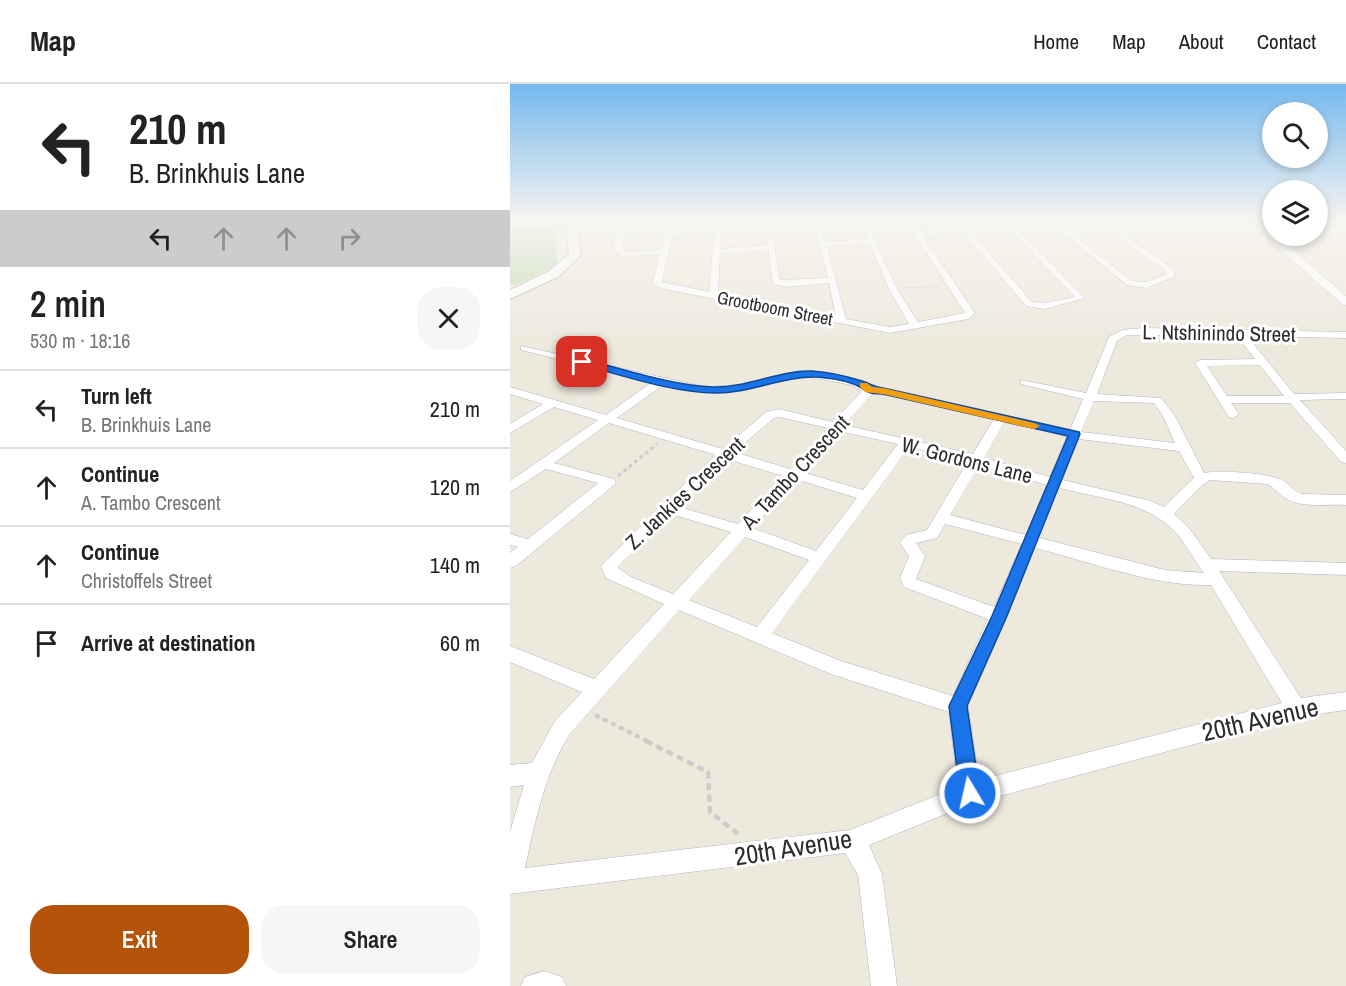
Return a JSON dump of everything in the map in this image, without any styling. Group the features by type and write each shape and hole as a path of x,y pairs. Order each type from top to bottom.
{"main road":[{"path":"510,295 553,275 569,263"}],"street":[{"name":"Grootboom Street","path":"662,263 658,283 667,287 890,330 962,319 970,315 938,263"},
{"path":"713,296 715,263"},
{"path":"773,263 776,282 786,284 833,280"},
{"path":"828,263 842,321"},
{"path":"881,263 893,289 916,327"},
{"path":"994,263 1029,304 1045,306 1082,298 1047,263"},
{"path":"1104,263 1130,284 1147,285 1171,276 1169,270 1159,263"},
{"path":"1300,263 1346,302"},
{"name":"L. Ntshinindo Street","path":"958,706 1031,542 1113,339 1119,334 1144,331 1346,335"},
{"path":"1239,332 1292,398 1346,459"},
{"path":"525,348 705,390 723,390 804,373 823,375 856,382 869,390 889,392 1000,419 1122,443 1182,448"},
{"path":"1233,414 1200,363 1263,362"},
{"path":"510,488 661,381"},
{"path":"1025,382 1090,397 1157,400 1164,407 1182,448 1202,479"},
{"path":"510,390 867,496"},
{"name":"A. Tambo Crescent","path":"510,882 537,773 547,750 579,707 837,428 869,390"},
{"path":"1223,399 1346,396"},
{"path":"510,429 554,402"},
{"name":"Z. Jankies Crescent","path":"677,601 624,581 609,571 609,566 726,453 775,412 837,428"},
{"path":"999,616 919,588 908,581 917,556 908,545 909,541 930,536 1000,419"},
{"name":"W. Gordons Lane","path":"837,428 977,460 1055,483 1150,506 1165,514"},
{"path":"760,636 905,444"},
{"path":"544,464 609,482"},
{"path":"1296,708 1216,579 1184,532 1165,514 1202,479 1218,476 1269,480 1279,484 1296,497 1346,500"},
{"path":"510,562 609,482"},
{"path":"667,508 741,530 820,558"},
{"path":"941,518 1165,576 1190,580 1216,579"},
{"path":"510,539 530,546"},
{"path":"1205,565 1346,569"},
{"path":"677,601 838,668 958,706 970,793"},
{"path":"510,654 596,689"},
{"name":"20th Avenue","path":"510,882 850,841 970,793 1296,708 1346,701"},
{"path":"510,776 537,773"},
{"path":"850,841 861,854 870,874 884,986"},
{"path":"534,986 543,984 553,986"}],"path":[{"path":"893,289 952,285"},
{"path":"609,482 666,436"},
{"path":"579,707 708,772 710,812 764,853"}],"green space":[{"path":"510,263 557,263 518,284 510,285"}],"slow traffic":[{"path":"863,385 869,390 883,391 1034,426"}],"route":[{"path":"582,362 668,383 713,390 736,388 804,373 823,375 861,384 869,390 883,391 1075,434 1031,542 958,706 970,793"}]}
